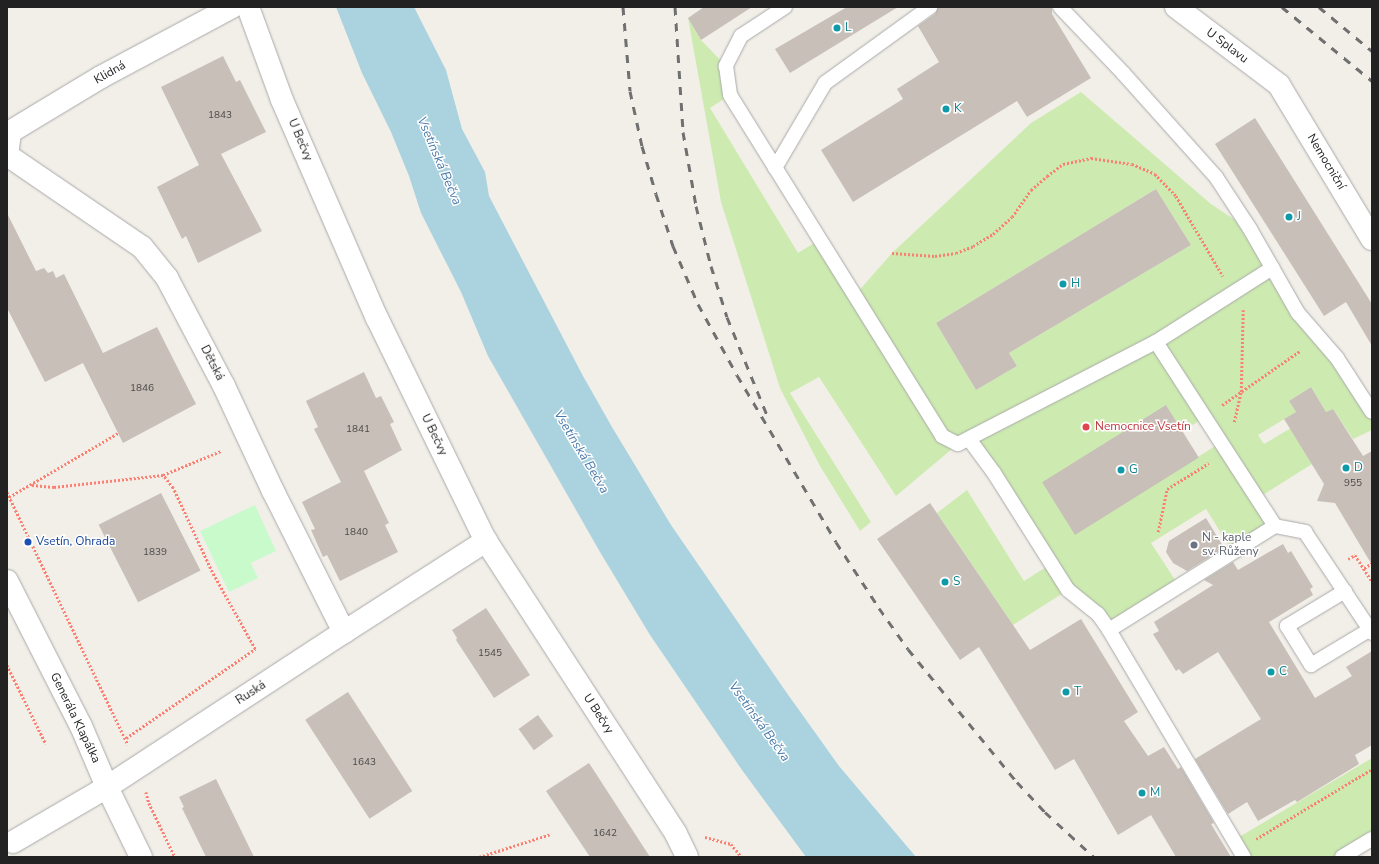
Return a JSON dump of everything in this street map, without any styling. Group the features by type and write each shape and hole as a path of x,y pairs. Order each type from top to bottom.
{"street":[{"name":"Klidná","path":"7,155 10,132 101,77 232,7"},
{"name":"U Bečvy","path":"248,7 282,100 377,318 486,541 676,834 687,857"},
{"name":"U Splavu","path":"1176,7 1279,85"},
{"name":"Nemocniční","path":"1279,85 1372,239"},
{"name":"Dětská","path":"7,155 142,246 167,278 224,386 273,491 344,632"},
{"name":"Ruská","path":"14,843 107,787 486,541"},
{"name":"Generála Klapálka","path":"7,581 81,726 107,787 141,857"}],"lane":[{"path":"785,7 740,36 726,66 730,95 942,436 958,444 969,439 1156,342 1272,268"},
{"path":"775,168 825,83 930,7"},
{"path":"1060,7 1123,73 1216,177 1250,229 1298,313 1320,336 1347,372 1372,412"},
{"path":"1156,342 1275,526"},
{"path":"969,439 994,473 1068,590 1098,614 1109,630 1242,853"},
{"path":"1109,630 1275,526 1305,532 1345,591 1371,632 1311,665 1287,626 1345,591"},
{"path":"1342,857 1372,839"}],"path":[{"path":"892,253 935,256 956,253 973,246 993,234 1012,217 1031,190 1063,164 1091,158 1109,159 1132,164 1155,174 1176,196 1200,240 1243,306 1241,392 1226,452 1167,489 1158,532"},
{"path":"1204,417 1320,336"},
{"path":"9,497 32,485 118,432"},
{"path":"32,485 54,487 163,475 221,451"},
{"path":"126,738 255,649 212,572 172,488 163,475"},
{"path":"7,492 126,738 138,767 149,803 175,857"},
{"path":"1364,568 1372,564"},
{"path":"7,665 46,744"},
{"path":"1242,853 1372,769"},
{"path":"479,857 550,834"},
{"path":"676,834 695,835 726,841 735,847 742,857"}],"green space":[{"path":"688,18 701,40 726,66 730,95 710,108 798,253 819,240 856,294 892,253 1031,123 1081,92 1211,204 1235,220 1261,261 1372,412 1372,430 1353,439 1333,409 1326,412 1311,387 1289,401 1296,412 1258,435 1264,444 1291,428 1312,464 1258,498 1275,526 1233,552 1206,509 1151,543 1179,586 1109,630 1068,590 1013,625 937,513 967,490 1024,581 1051,564 969,439 958,444 896,496 819,377 790,393 871,522 860,531 820,466 780,388 721,202","holes":["1156,189 1191,245 1009,353 1017,366 976,390 936,323","1166,405 1179,426 1187,421 1193,425 1204,417 1220,443 1075,535"]},
{"path":"255,505 276,551 251,563 258,578 229,592 200,531"},
{"path":"1372,758 1372,839 1342,857 1244,857 1234,840"}],"water":[{"name":"Vsetínská Bečva","path":"336,7 414,7 446,70 462,129 485,172 489,196 583,376 612,427 671,525 784,689 839,766 916,857 806,857 742,770 650,635 600,552 488,356 461,292 421,213 409,176 391,132 362,73"}],"building":[{"path":"704,7 752,7 701,40 688,18"},
{"name":"L","path":"847,7 898,7 790,73 775,49"},
{"name":"K","path":"938,7 1052,7 1052,14 1091,78 1027,117 1017,101 853,202 821,150 903,99 897,89 939,62 918,26 935,14"},
{"path":"223,56 236,82 240,80 266,132 221,154 262,231 198,263 186,236 182,239 157,187 199,165 161,87"},
{"name":"J","path":"1255,118 1372,304 1372,346 1346,302 1324,316 1215,144"},
{"name":"H","path":"1156,189 1191,245 1009,353 1017,366 976,390 936,323"},
{"path":"7,213 36,271 44,268 48,273 53,271 56,278 64,274 103,353 157,327 196,404 123,443 83,363 45,382 7,308"},
{"path":"364,372 376,398 381,396 394,422 390,424 402,450 364,471 389,523 385,525 398,552 340,581 327,555 323,557 311,530 315,529 302,502 341,482 314,429 318,427 306,401"},
{"name":"D","path":"1311,387 1326,412 1333,409 1363,456 1372,451 1372,565 1335,503 1317,501 1324,484 1284,419 1296,412 1289,401"},
{"name":"G","path":"1166,405 1199,458 1075,535 1042,482"},
{"path":"161,493 200,571 138,602 99,525"},
{"path":"930,503 1030,650 1081,619 1138,712 1124,721 1148,756 1164,747 1178,769 1181,767 1214,823 1211,824 1231,857 1176,857 1151,815 1118,835 1074,759 1055,770 979,647 960,660 877,539"},
{"name":"N - kaple sv. Růženy","path":"1206,518 1224,548 1187,571 1173,563 1166,552 1169,541"},
{"name":"C","path":"1283,544 1288,553 1291,551 1313,587 1310,589 1313,595 1269,622 1315,698 1352,676 1346,667 1372,651 1372,745 1355,755 1359,764 1297,802 1295,800 1258,821 1247,802 1228,814 1195,759 1261,719 1218,652 1183,674 1179,669 1176,671 1153,634 1159,631 1154,622 1213,585 1204,580 1233,562 1238,570"},
{"path":"486,608 530,675 494,698 456,640 457,638 452,630"},
{"path":"348,692 412,791 369,819 305,720"},
{"path":"538,715 553,736 534,750 519,729"},
{"path":"589,763 650,857 590,857 546,791"},
{"path":"216,779 254,857 206,857 182,808 184,807 179,797"}],"railway":[{"path":"623,7 630,91 642,146 656,194 673,246 698,304 737,375 836,542 908,649 1017,782 1045,812 1094,857"},
{"path":"675,7 683,132 696,206 711,266 727,317 769,420"},
{"path":"1282,7 1372,81"},
{"path":"1319,7 1372,51"}],"place":[{"name":"L","path":"837,28"},
{"name":"K","path":"946,109"},
{"name":"J","path":"1289,217"},
{"name":"H","path":"1063,284"},
{"name":"Nemocnice Vsetín","path":"1086,427"},
{"name":"D","path":"1346,468"},
{"name":"G","path":"1121,470"},
{"name":"Vsetín, Ohrada","path":"28,542"},
{"name":"N - kaple sv. Růženy","path":"1194,545"},
{"name":"S","path":"945,582"},
{"name":"C","path":"1271,672"},
{"name":"T","path":"1066,692"},
{"name":"M","path":"1142,793"}]}
